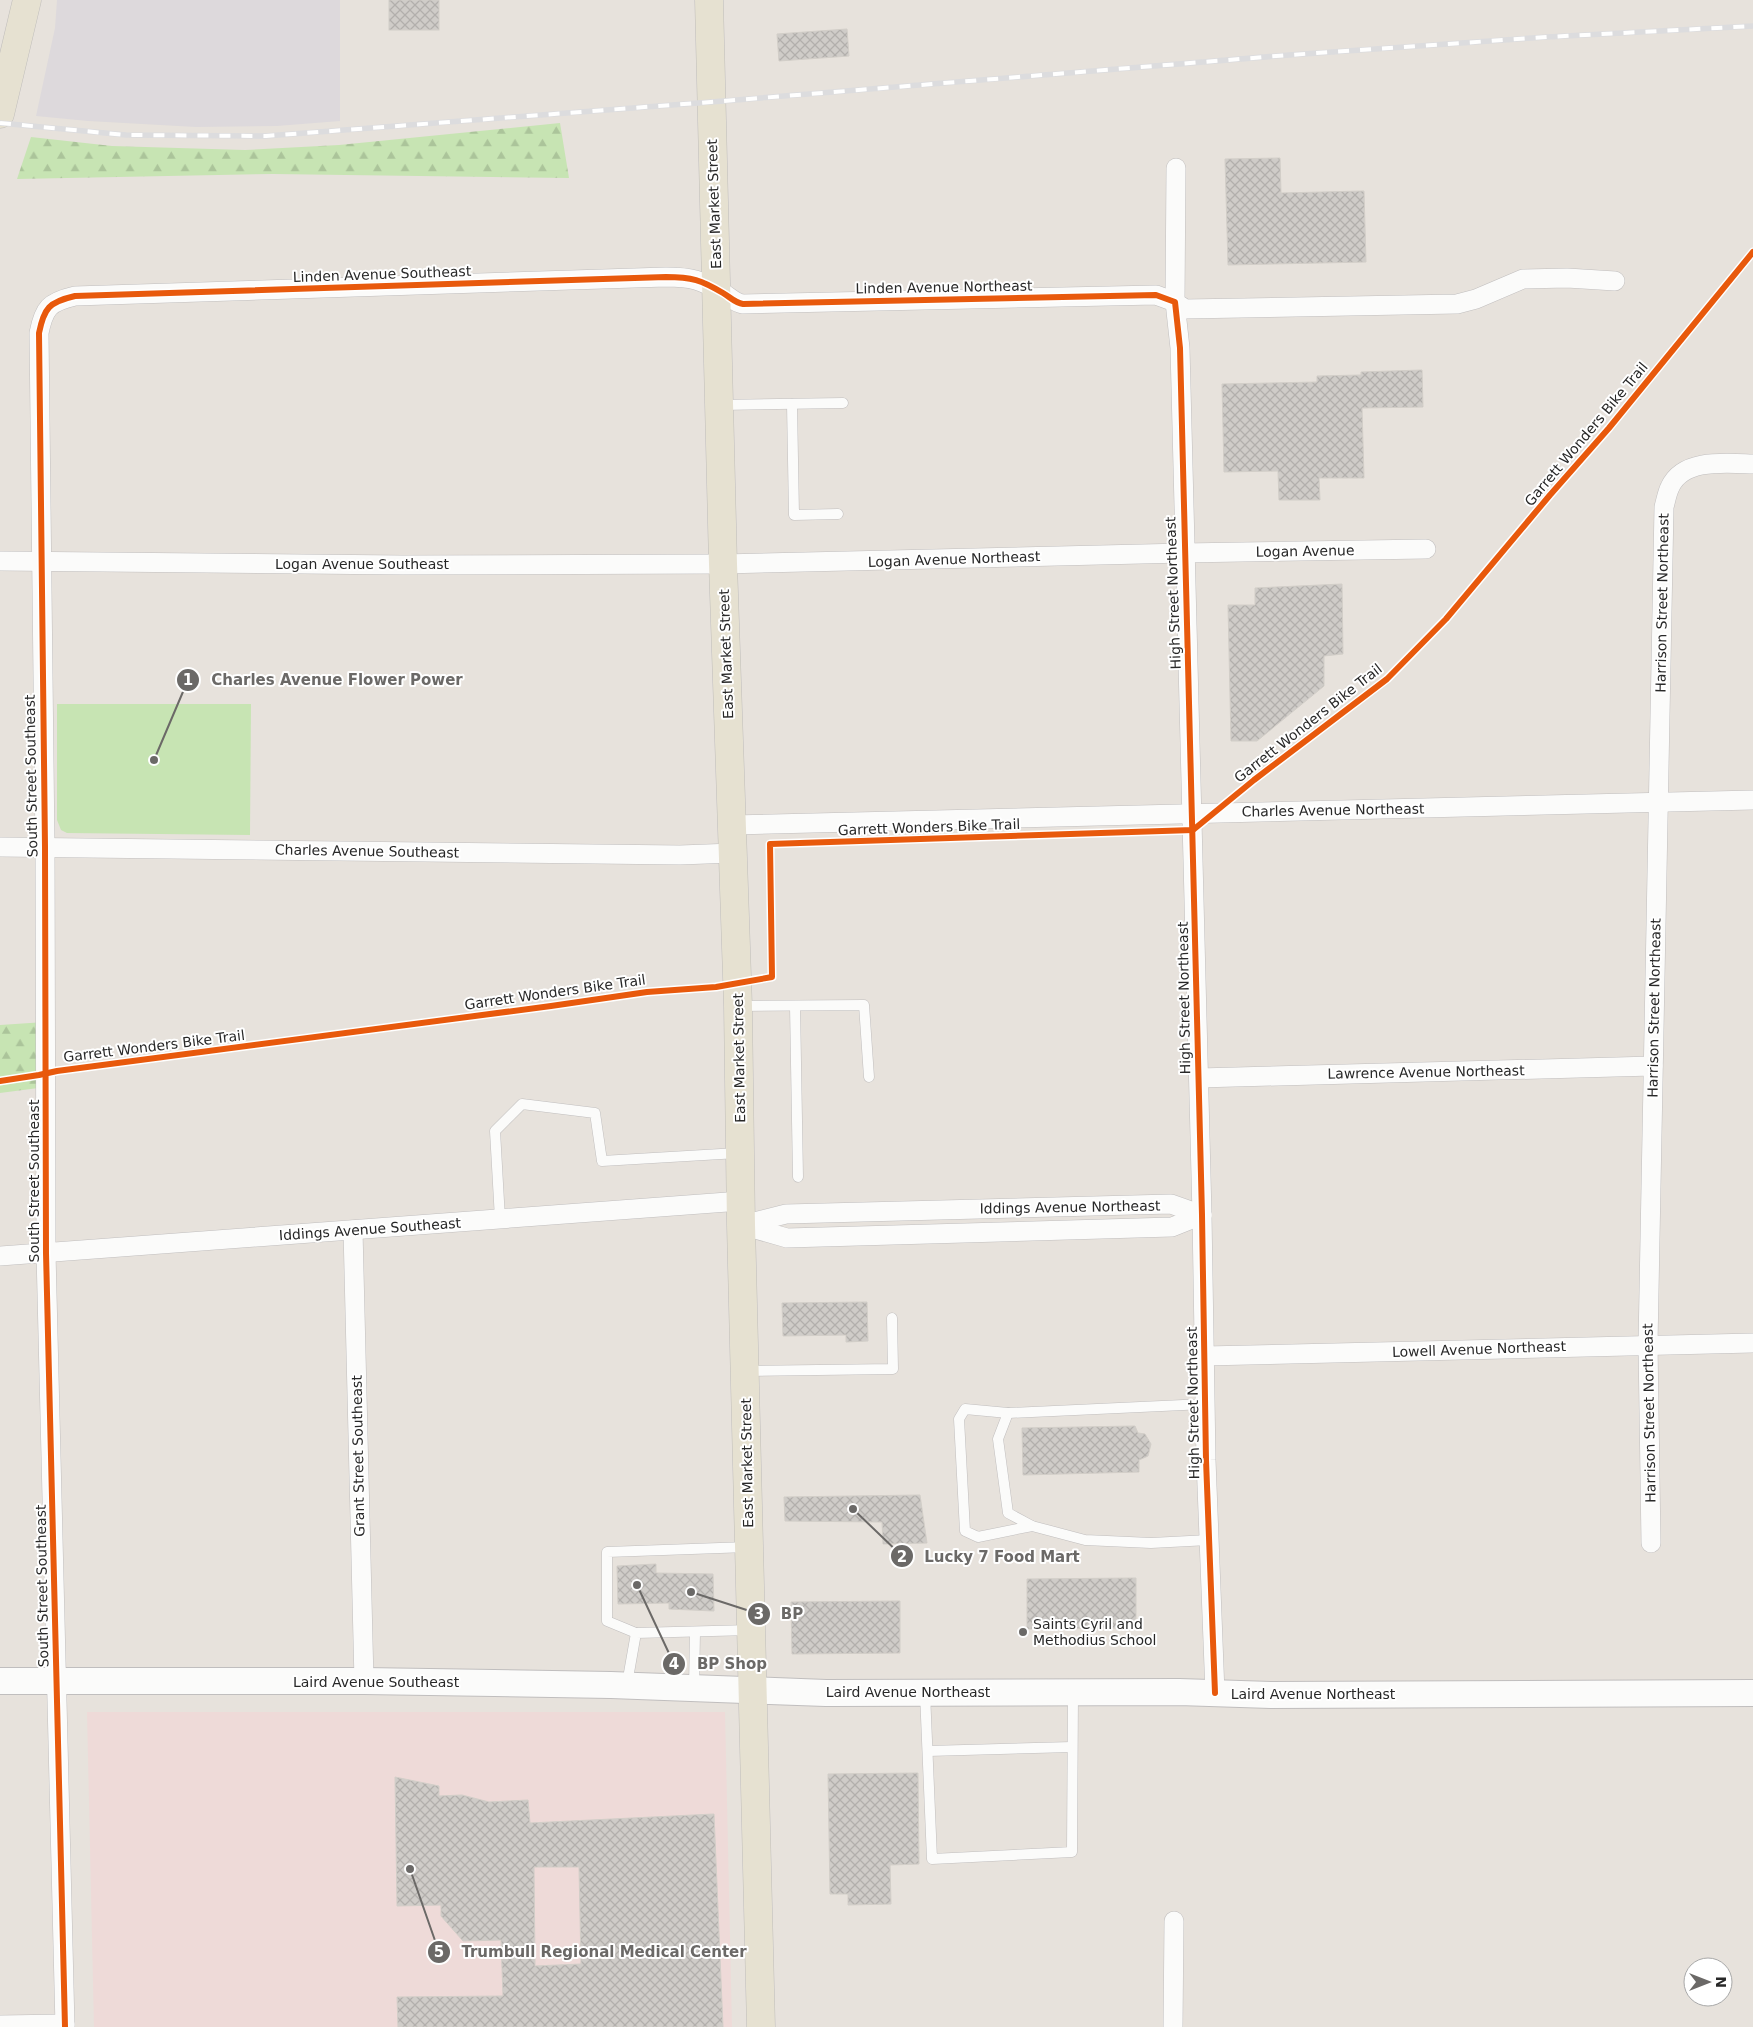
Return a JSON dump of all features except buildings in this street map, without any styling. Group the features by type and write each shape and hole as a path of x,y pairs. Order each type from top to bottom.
{"main road":[{"name":"East Market Street","path":"709,0 723,564 738,1006 744,1371 761,2027"},
{"path":"0,114 27,5"}],"street":[{"name":"High Street Northeast","path":"1176,168 1176,302 1180,348 1209,1540 1215,1693"},
{"name":"Linden Avenue Southeast","path":"49,306 58,300 75,296 656,277 690,277 716,289"},
{"name":"Linden Avenue Northeast","path":"716,289 738,304 1156,295 1176,302 1185,309 1457,304 1476,299 1523,280 1567,278 1615,281"},
{"name":"South Street Southeast","path":"49,306 42,318 40,333 46,1252 65,2026"},
{"name":"Harrison Street Northeast","path":"1651,1543 1648,1344 1664,507 1670,487 1677,476 1686,470 1695,466 1721,463 1753,464"},
{"name":"Logan Avenue","path":"1184,553 1426,549"},
{"name":"Logan Avenue Northeast","path":"723,564 837,563 1184,553"},
{"name":"Logan Avenue Southeast","path":"0,561 402,566 723,564"},
{"name":"Charles Avenue Northeast","path":"732,826 1753,800"},
{"name":"Charles Avenue Southeast","path":"0,847 680,855 733,853"},
{"name":"Lawrence Avenue Northeast","path":"1198,1078 1652,1066"},
{"name":"Iddings Avenue Southeast","path":"0,1256 500,1219 741,1213"},
{"name":"Iddings Avenue Northeast","path":"741,1213 787,1238 1172,1227 1202,1215"},
{"name":"Grant Street Southeast","path":"353,1230 364,1681"},
{"name":"Lowell Avenue Northeast","path":"1205,1356 1753,1343"},
{"name":"Laird Avenue Southeast","path":"0,1681 364,1681 626,1685 752,1690"},
{"name":"Laird Avenue Northeast","path":"752,1690 826,1693 1179,1692 1291,1695 1753,1693"},
{"path":"1173,2027 1174,1921"},
{"path":"0,2025 65,2026"}],"lane":[{"path":"719,405 843,403"},
{"path":"792,404 794,515 838,514"},
{"path":"738,1006 864,1005 869,1077"},
{"path":"795,1006 798,1177"},
{"path":"500,1219 495,1131 522,1104 594,1113 602,1161 740,1153"},
{"path":"744,1371 893,1369 892,1318"},
{"path":"1032,1526 978,1537 965,1531 959,1419 965,1409 1008,1413 1206,1404"},
{"path":"1008,1413 998,1439 1008,1513 1032,1526 1086,1540 1151,1543 1209,1540"},
{"path":"749,1547 607,1552 607,1622 636,1633 751,1630"},
{"path":"694,1688 695,1632"},
{"path":"626,1685 636,1633"},
{"path":"925,1692 932,1859 1072,1852 1072,1692"},
{"path":"928,1751 1072,1747"}],"shaded area":[{"path":"57,0 340,0 340,121 277,126 196,127 36,116 55,28"},
{"path":"87,1712 725,1712 732,2027 94,2027"}],"green space":[{"path":"560,123 569,178 273,174 17,179 31,137 112,146 245,150 339,145"},
{"path":"57,704 251,704 250,835 67,833 61,830 57,820"},
{"path":"45,1022 46,1087 0,1093 0,1025"}],"railway":[{"path":"0,123 126,135 266,136 1289,55 1547,37 1753,26"}],"cycle path":[{"name":"Garrett Wonders Bike Trail","path":"0,1081 57,1071 647,992 716,987 772,977 770,844 1193,830 1254,780 1387,679 1446,619 1609,428 1753,252"},
{"path":"65,2027 46,1253 45,847 39,333 43,318 49,307 66,298 75,296 666,277 702,282 743,304 1156,295 1175,302 1180,348 1202,1215 1206,1460 1215,1693"}],"place":[{"name":"Charles Avenue Flower Power","path":"154,760"},
{"name":"Lucky 7 Food Mart","path":"853,1509"},
{"name":"BP Shop","path":"637,1585"},
{"name":"BP","path":"691,1592"},
{"name":"Saints Cyril and Methodius School","path":"1023,1632"},
{"name":"Trumbull Regional Medical Center","path":"410,1869"}]}
